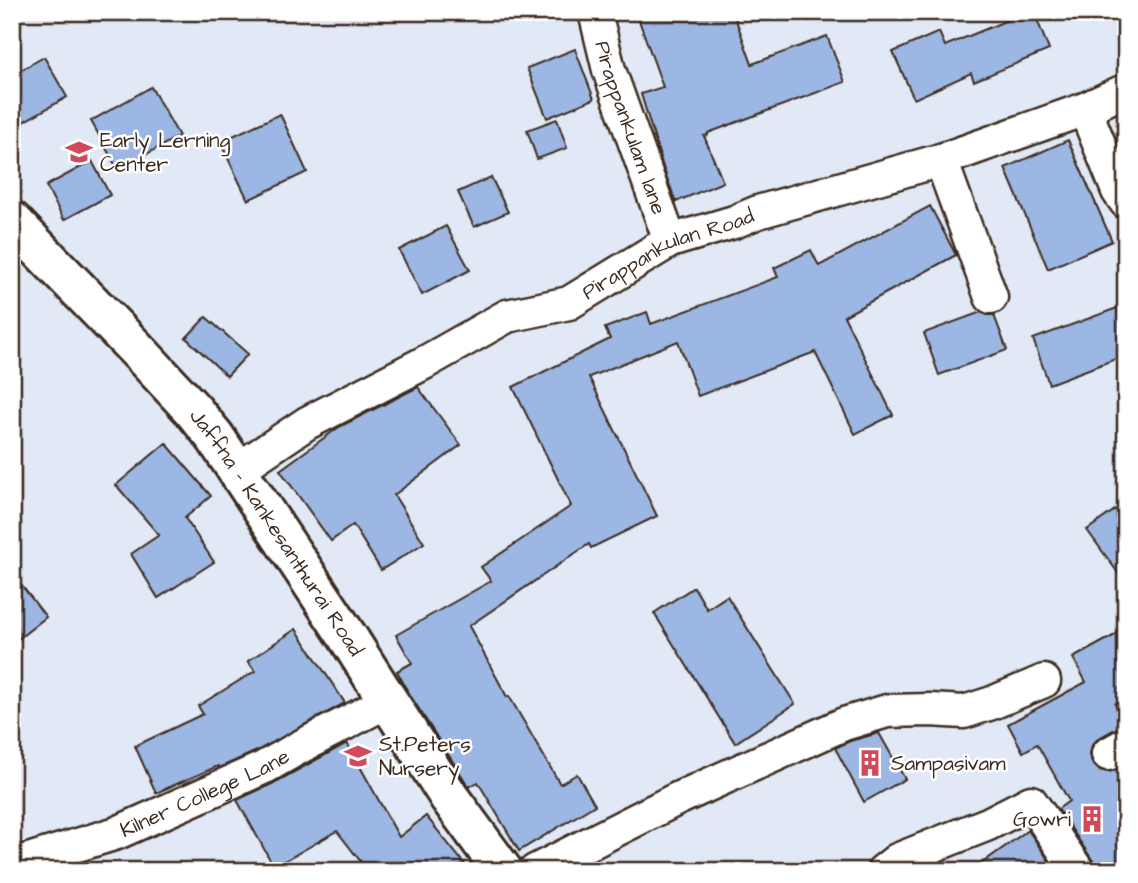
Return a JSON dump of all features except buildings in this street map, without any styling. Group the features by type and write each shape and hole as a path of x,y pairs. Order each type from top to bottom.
{"main road":[{"name":"Jaffna - Kankesanthurai Road","path":"12,221 193,410 215,437 349,639 449,797 503,871"}],"street":[{"name":"Pirappankulam lane","path":"595,12 609,70 670,241"},
{"name":"Pirappankulan Road","path":"237,470 307,423 424,363 507,316 569,303 670,241 758,212 941,160 1085,109 1126,90"},
{"path":"1085,109 1118,191 1126,202"},
{"path":"941,160 991,297"},
{"path":"535,871 677,799 844,724 887,711 964,712 992,704 1044,681"},
{"name":"Kilner College Lane","path":"12,865 117,833 265,767 388,701"},
{"path":"883,871 897,860 988,824 1031,802 1078,871"}],"place":[{"name":"Early Lerning Center","path":"79,152"},
{"name":"St.Peters Nursery","path":"358,756"},
{"name":"Sampasivam","path":"870,763"},
{"name":"Gowri","path":"1092,819"}]}
